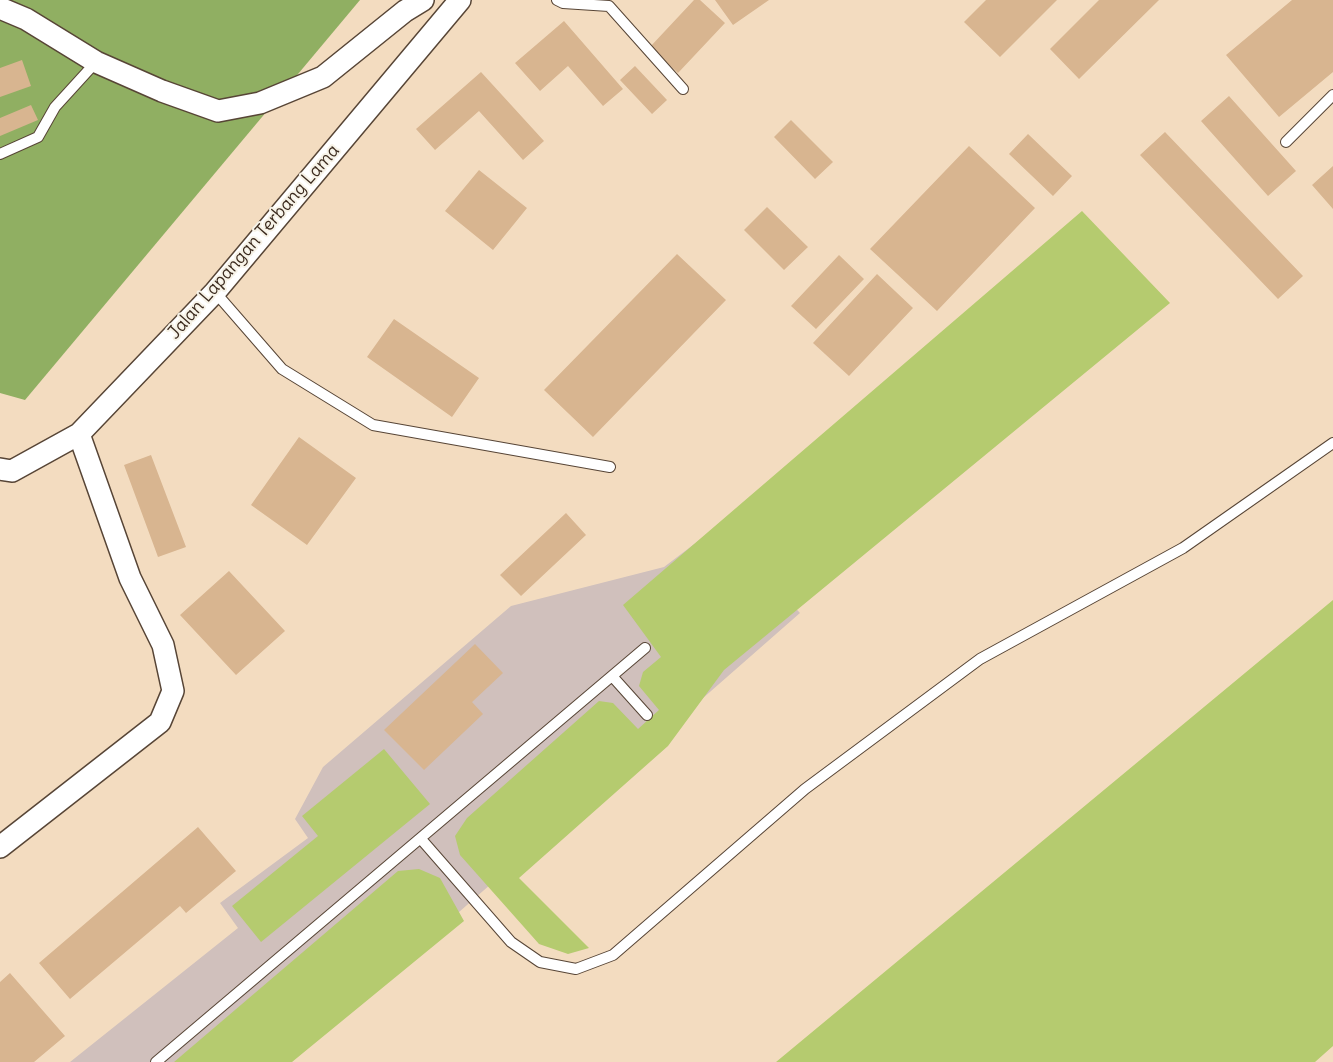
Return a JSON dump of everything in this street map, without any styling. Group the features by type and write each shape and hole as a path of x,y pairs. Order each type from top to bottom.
{"street":[{"path":"0,8 26,19 96,62 162,91 218,111 260,103 323,77 405,11 423,0"},
{"name":"Jalan Lapangan Terbang Lama","path":"4,475 79,434 215,292 460,0"},
{"path":"0,847 160,722 173,691 163,645 130,578 79,434"}],"lane":[{"path":"557,0 563,3 609,6 684,90"},
{"path":"0,154 38,137 55,107 96,62"},
{"path":"1286,142 1333,95"},
{"path":"215,292 282,369 373,425 610,467"},
{"path":"421,838 511,942 540,962 576,969 613,955 805,789 980,659 1183,548 1333,443"},
{"path":"156,1062 645,648"},
{"path":"612,676 648,715"}],"shaded area":[{"path":"718,526 800,613 288,1062 70,1062 238,928 220,903 308,838 295,819 323,767 511,606 664,567"}],"green space":[{"path":"0,0 360,0 25,400 0,393"},
{"path":"1082,211 1170,303 724,670 668,746 519,878 589,948 568,954 539,944 460,855 455,836 467,818 599,701 613,703 638,729 659,710 639,686 643,672 661,657 623,605"},
{"path":"1333,600 1333,1046 1315,1062 776,1062"},
{"path":"384,749 430,804 261,942 232,906 318,836 302,816"},
{"path":"419,869 440,878 464,921 292,1062 174,1062 398,871"}],"building":[{"path":"694,0 700,0 725,23 678,73 650,47"},
{"path":"715,0 769,0 733,25"},
{"path":"986,0 1057,0 1000,57 964,22"},
{"path":"1099,0 1159,0 1079,79 1050,49"},
{"path":"1292,0 1333,0 1333,72 1279,117 1226,55"},
{"path":"564,21 623,89 603,106 568,66 540,91 515,63"},
{"path":"22,60 31,86 0,97 0,68"},
{"path":"635,66 667,100 652,114 620,80"},
{"path":"481,72 544,141 523,160 479,111 435,150 416,129"},
{"path":"1229,96 1296,171 1268,196 1201,121"},
{"path":"31,105 38,120 0,136 0,118"},
{"path":"791,120 833,162 815,179 774,137"},
{"path":"1165,132 1303,276 1278,299 1140,155"},
{"path":"1028,134 1072,176 1053,196 1009,154"},
{"path":"969,146 1035,208 937,311 870,249"},
{"path":"1333,166 1333,209 1312,185"},
{"path":"479,170 527,208 493,250 445,211"},
{"path":"767,207 808,247 784,270 744,230"},
{"path":"677,254 726,300 593,437 544,390"},
{"path":"839,255 864,279 816,329 791,306"},
{"path":"877,274 913,308 849,376 813,343"},
{"path":"394,319 479,378 452,417 367,357"},
{"path":"299,437 356,478 307,545 251,505"},
{"path":"151,455 186,547 158,557 124,465"},
{"path":"566,513 586,535 521,596 500,575"},
{"path":"229,571 285,631 236,675 180,615"},
{"path":"475,644 503,673 472,702 483,714 424,770 384,730"},
{"path":"198,827 236,871 186,913 180,906 70,999 39,963"},
{"path":"10,973 65,1036 34,1062 0,1062 0,982"}]}
